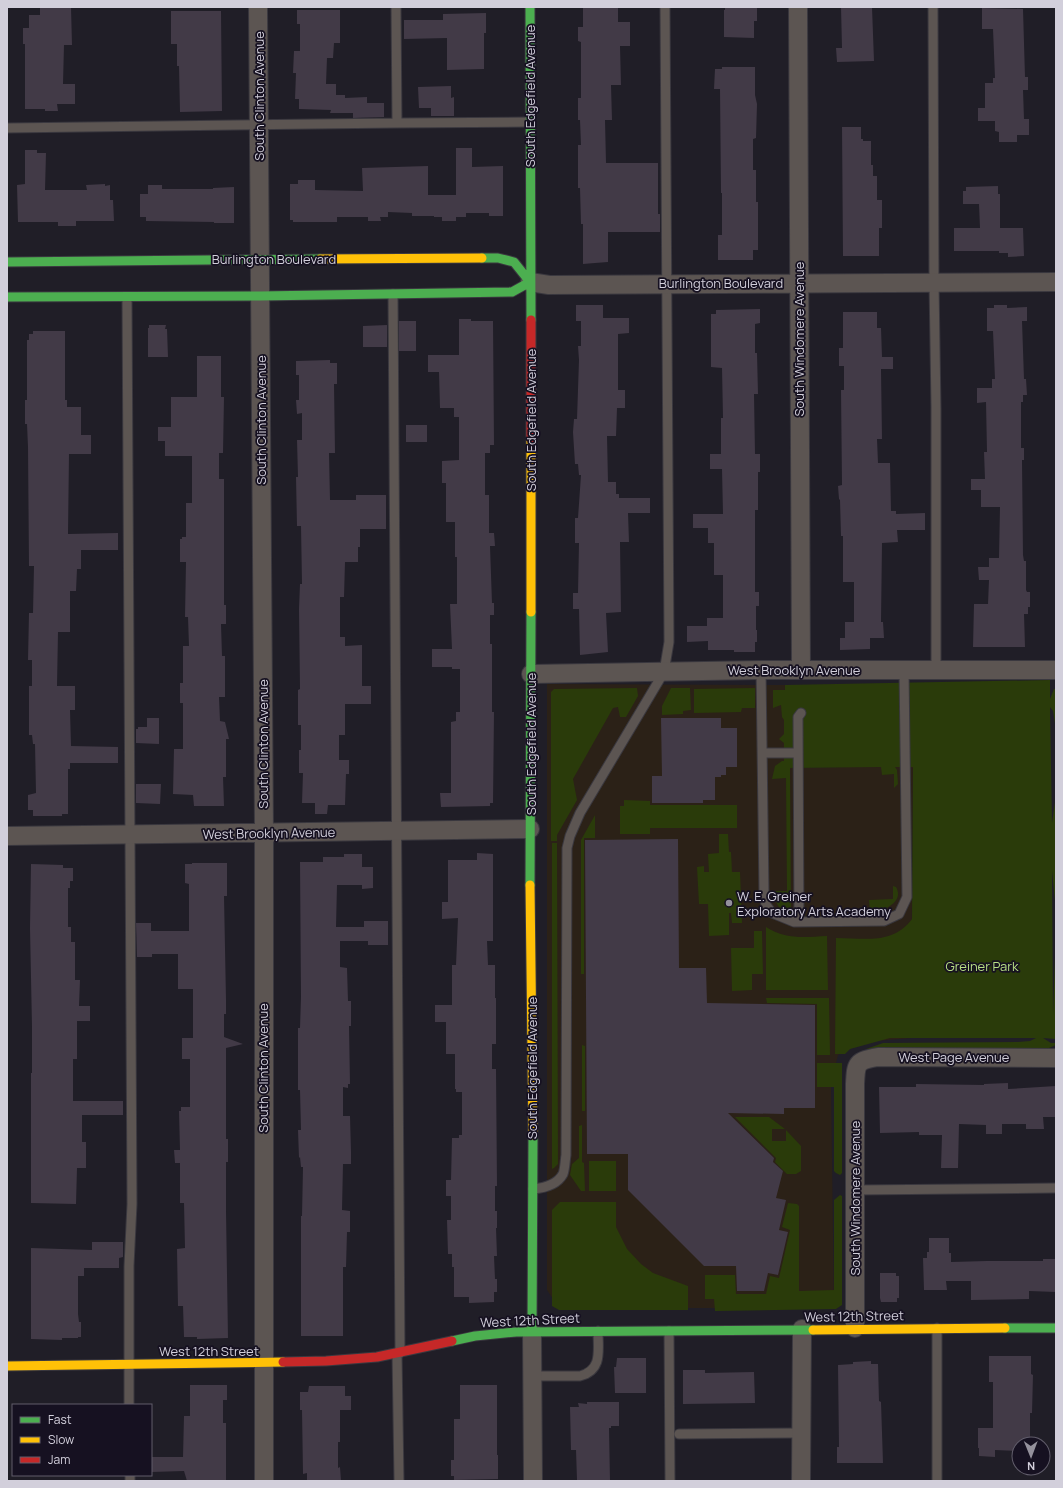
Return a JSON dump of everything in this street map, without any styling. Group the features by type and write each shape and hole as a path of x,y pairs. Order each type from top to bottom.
{"street":[{"name":"South Clinton Avenue","path":"258,7 264,832 264,1481"},
{"name":"South Edgefield Avenue","path":"530,7 530,829 533,1189 533,1481"},
{"name":"South Windomere Avenue","path":"798,7 801,670"},
{"name":"Burlington Boulevard","path":"7,262 498,258 514,262 530,282 549,285 799,282 1056,282"},
{"path":"7,297 260,296 512,292 530,282"},
{"name":"West Brooklyn Avenue","path":"531,674 761,670 1056,670"},
{"name":"West Brooklyn Avenue","path":"7,836 530,829"},
{"name":"West Page Avenue","path":"856,1067 863,1060 878,1057 1056,1058"},
{"name":"South Windomere Avenue","path":"855,1328 856,1067"},
{"name":"West 12th Street","path":"7,1366 263,1364 326,1361 377,1357 475,1336 532,1332 855,1328 1056,1328"},
{"path":"801,1481 802,1329"}],"lane":[{"path":"396,7 397,123"},
{"path":"533,1189 544,1188 557,1181 563,1173 566,1155 567,848 570,836 580,813 664,672 669,642 668,283 665,7"},
{"path":"933,7 936,669"},
{"path":"7,128 530,122"},
{"path":"393,294 396,814 398,831 399,1481"},
{"path":"127,297 132,1204 128,1364 129,1404"},
{"path":"761,670 764,894 766,905 772,913 794,922 799,922 884,921 899,914 907,897 904,670"},
{"path":"799,922 798,717 801,713"},
{"path":"763,753 798,753"},
{"path":"855,1190 1056,1188"},
{"path":"937,1328 937,1481"},
{"path":"669,1330 670,1481"},
{"path":"532,1376 580,1376 588,1374 594,1369 598,1358 598,1331"},
{"path":"679,1434 801,1433"}],"shaded area":[{"name":"W. E. Greiner Exploratory Arts Academy","path":"547,684 785,685 784,768 913,766 911,1038 864,1042 838,1055 831,1083 834,1308 559,1308 547,1290"}],"green space":[{"name":"Greiner Park","path":"1050,680 1050,699 1054,689 1056,689 1056,730 1053,711 1050,707 1052,823 1055,802 1056,776 1056,911 1052,871 1053,1015 1056,928 1056,1039 1043,1038 1051,1043 1056,1043 1056,1045 1049,1048 866,1049 883,1043 1018,1042 1030,1041 1036,1038 890,1038 850,1049 845,1054 835,1054 836,938 867,939 887,936 896,933 912,919 913,767 895,767 897,770 898,784 894,788 894,774 882,775 881,767 790,768 791,915 783,911 778,906 773,891 787,891 786,778 772,779 775,766 784,761 784,743 779,739 784,734 784,720 782,717 781,705 773,708 773,690 785,690 785,685"},
{"path":"637,688 638,696 626,717 620,717 618,707 613,708 573,779 577,800 557,835 557,841 551,841 551,692 554,689"},
{"path":"671,688 690,688 691,710 683,711 683,714 662,715 662,706"},
{"path":"755,688 755,708 742,708 741,712 694,713 694,689"},
{"path":"624,800 650,801 650,805 737,805 737,828 650,828 650,834 620,834 620,806 624,806"},
{"path":"595,815 595,838 584,838 584,974 581,974 581,840"},
{"path":"719,834 728,834 732,872 740,872 742,923 732,923 731,913 729,913 729,935 709,936 708,904 699,904 697,867 704,866 704,872 709,872 708,854 719,853"},
{"path":"552,843 557,843 558,1164 552,1169"},
{"path":"893,886 896,887 898,893 895,902 886,908 870,913 869,900 893,899"},
{"path":"766,927 788,936 827,936 828,990 766,990"},
{"path":"754,931 762,931 763,974 752,974 752,990 732,991 731,948 754,948"},
{"path":"766,998 829,998 830,1055 817,1055 817,1004 767,1003"},
{"path":"582,1045 585,1046 585,1111 582,1111"},
{"path":"817,1063 842,1063 842,1173 840,1175 834,1171 834,1087 817,1087"},
{"path":"735,1117 769,1117 785,1129 772,1129 772,1141 786,1141 786,1130 801,1146 801,1171 796,1174 787,1174 775,1162 776,1158"},
{"path":"582,1125 582,1162 584,1163 585,1191 581,1191 570,1175 572,1164 579,1158 579,1126"},
{"path":"589,1161 616,1161 616,1191 589,1191"},
{"path":"840,1195 842,1196 842,1305 836,1309 715,1311 714,1299 705,1299 705,1275 735,1275 736,1294 766,1294 770,1276 779,1278 790,1230 782,1227 788,1203 797,1204 799,1206 799,1291 834,1290 834,1200"},
{"path":"560,1202 616,1202 616,1227 627,1249 641,1264 653,1273 688,1286 688,1310 559,1310 552,1306 552,1210"}],"building":[{"path":"40,7 71,7 72,45 64,45 63,84 75,84 75,104 57,104 58,111 45,111 45,109 25,109 25,44 23,44 23,28 29,28 29,15 40,15"},
{"path":"583,7 618,7 618,22 630,22 630,46 620,46 621,85 611,85 612,120 605,120 606,163 658,163 658,214 660,214 660,232 608,232 608,262 583,264 583,224 581,224 580,188 578,188 578,145 581,145 580,120 578,120 578,98 581,98 581,42 578,41 578,27 583,27"},
{"path":"725,7 757,7 757,21 754,21 754,38 724,37"},
{"path":"841,7 872,7 874,61 837,62 836,48 842,48"},
{"path":"982,8 1023,9 1025,77 1028,77 1028,90 1023,90 1024,119 1029,119 1029,135 1017,135 1017,142 999,142 999,132 995,131 995,121 978,121 978,108 985,108 985,83 993,83 993,78 995,78 993,29 982,29"},
{"path":"297,10 340,10 340,43 334,43 333,58 327,58 326,84 336,84 336,95 345,95 345,98 367,97 367,103 384,103 384,117 353,118 353,113 330,113 331,110 299,109 299,99 295,99 296,73 293,73 294,51 300,51 300,24 297,24"},
{"path":"171,11 221,11 222,111 180,112 179,66 177,66 177,44 171,44"},
{"path":"486,13 486,33 484,33 484,69 447,70 447,38 404,39 404,20 443,20 443,14"},
{"path":"722,67 755,67 755,95 757,104 756,138 753,139 753,170 756,170 756,202 758,202 758,250 753,250 753,260 718,260 718,235 722,235 720,89 714,89 715,69 722,69"},
{"path":"451,86 451,98 454,97 454,116 431,116 431,108 419,108 418,87"},
{"path":"842,127 861,127 861,139 863,139 863,141 871,141 871,165 873,165 873,176 877,176 877,200 882,200 882,228 879,228 879,256 843,256"},
{"path":"456,148 472,148 472,167 503,166 503,216 489,216 489,213 466,213 466,217 456,217 456,221 442,221 442,217 412,216 412,213 388,212 388,217 380,217 381,221 368,221 368,217 337,217 337,222 293,222 293,220 290,220 290,184 298,184 298,180 315,180 315,190 363,191 362,168 428,166 428,195 456,195"},
{"path":"25,150 37,150 37,153 46,153 45,190 87,190 86,185 110,185 110,200 113,200 114,221 76,221 76,226 58,226 58,222 18,222 17,185 25,184"},
{"path":"148,185 162,185 162,189 213,189 234,187 234,223 146,221 146,217 140,217 140,194 148,194"},
{"path":"998,186 998,194 1000,194 1000,228 1023,228 1024,256 1008,257 1008,253 999,253 999,251 954,251 954,228 980,228 979,204 963,204 963,191 966,191 966,187"},
{"path":"576,305 603,305 603,318 629,318 629,333 618,334 618,390 625,390 625,408 617,408 616,436 607,436 608,482 616,482 616,494 619,494 619,498 650,498 650,513 628,513 629,542 620,542 621,612 606,613 608,652 580,655 579,609 573,609 573,593 578,593 579,543 575,543 575,518 578,518 581,475 579,475 578,464 575,464 573,432 574,419 577,419 578,346 581,346 581,321 576,321"},
{"path":"994,305 1007,305 1007,308 1027,307 1027,321 1022,321 1024,379 1026,379 1027,395 1023,395 1023,402 1021,402 1021,448 1024,448 1024,460 1022,460 1023,555 1024,561 1026,561 1026,590 1027,592 1030,592 1030,607 1028,607 1028,614 1024,614 1025,647 973,647 974,604 988,604 989,580 979,580 978,567 989,567 989,558 999,558 1000,507 981,507 981,490 971,490 971,479 985,479 984,452 987,452 986,402 977,403 977,388 992,388 992,379 995,379 993,331 987,331 987,308 994,308"},
{"path":"760,309 760,323 755,324 755,353 757,353 758,394 754,394 755,454 760,454 760,472 758,472 758,510 755,510 755,592 759,592 759,606 756,606 757,642 755,642 755,652 708,650 708,641 687,642 687,626 707,626 707,618 723,618 723,575 714,575 714,543 708,543 708,528 693,528 693,514 723,514 722,469 710,469 710,454 721,454 721,418 723,418 722,368 711,367 711,314 716,314 716,310"},
{"path":"843,312 877,312 877,328 881,328 882,357 893,357 893,369 881,369 882,439 877,439 878,463 890,463 891,511 896,511 896,514 925,513 925,530 897,530 898,542 882,543 881,622 883,622 884,638 870,638 870,649 840,650 840,638 845,638 845,622 854,622 854,582 843,582 843,536 841,536 838,486 842,485 841,390 844,390 844,366 839,366 839,348 843,348"},
{"path":"459,319 471,319 471,321 493,321 494,445 490,445 490,453 485,453 485,495 489,495 489,533 494,533 495,546 490,546 492,603 494,603 494,615 490,615 490,644 492,644 492,712 494,712 493,803 490,803 490,806 441,807 440,793 451,793 451,722 456,721 456,712 460,712 460,669 452,669 452,667 432,667 432,649 452,649 450,604 457,604 457,557 455,557 455,522 446,522 446,483 442,483 442,461 459,460 459,417 454,417 454,408 440,408 439,372 428,372 428,355 459,355"},
{"path":"399,321 416,321 416,351 399,351"},
{"path":"149,325 166,325 165,329 167,329 168,357 148,357"},
{"path":"387,325 387,347 363,347 363,326"},
{"path":"33,331 65,331 65,400 67,400 67,407 81,407 81,435 91,435 91,454 69,454 68,534 118,533 118,550 81,550 81,569 77,569 76,591 70,591 70,632 58,632 57,686 75,686 75,710 70,710 71,746 118,747 118,763 70,763 70,769 68,769 68,814 62,814 62,816 33,816 33,810 28,810 28,795 36,793 35,744 33,744 32,735 29,735 29,686 32,686 32,660 28,660 29,613 33,613 34,566 29,566 28,447 27,424 25,424 25,400 27,400 27,340 29,340 29,334 33,334"},
{"path":"197,356 221,356 221,397 224,397 223,453 219,453 219,479 224,479 224,605 226,605 226,624 221,624 222,656 225,656 225,697 219,697 220,721 225,722 229,739 226,739 226,777 223,777 224,806 194,806 193,795 173,794 174,749 183,749 183,703 180,703 180,683 183,683 183,646 189,646 188,617 185,617 186,562 180,562 180,539 182,539 182,537 186,537 186,503 192,503 192,456 165,456 165,441 158,441 158,427 171,427 171,397 197,397"},
{"path":"330,360 330,363 337,363 337,384 334,384 335,453 329,453 330,500 356,500 356,495 386,495 386,529 360,529 358,562 345,562 344,597 340,597 340,637 345,637 345,646 362,645 362,686 371,686 371,704 345,704 345,735 339,735 339,760 349,760 349,774 346,774 345,805 328,805 327,814 315,814 315,803 302,803 303,773 299,773 301,725 298,725 298,690 300,689 299,609 300,584 302,584 301,526 297,526 296,477 298,477 297,440 302,440 302,413 297,414 296,400 299,400 299,375 296,375 296,361"},
{"path":"406,425 427,425 427,442 406,442"},
{"path":"147,718 159,718 159,744 136,743 136,729 138,729 138,727 147,727"},
{"path":"661,718 721,718 721,728 737,728 737,767 726,767 726,775 715,777 715,800 703,800 703,803 652,803 652,776 662,776"},
{"path":"136,784 161,784 160,804 136,803"},
{"path":"678,839 679,968 706,968 707,1003 815,1005 815,1108 784,1108 784,1114 728,1113 774,1158 773,1162 783,1171 776,1198 786,1200 779,1230 788,1232 778,1275 768,1273 764,1291 737,1291 736,1266 704,1266 628,1190 628,1154 587,1154 585,840"},
{"path":"477,853 493,854 493,941 487,941 488,965 495,965 496,998 496,1044 492,1044 492,1069 496,1069 497,1186 495,1186 495,1211 497,1211 497,1256 494,1256 497,1292 494,1292 494,1302 469,1303 469,1297 454,1297 454,1267 452,1267 452,1254 448,1254 447,1220 451,1220 451,1196 446,1196 446,1180 451,1180 452,1138 459,1138 459,1135 462,1135 462,1092 456,1092 455,1089 455,1054 446,1054 446,1022 435,1022 435,1005 452,1005 452,965 456,965 458,918 442,919 442,902 448,902 448,860 477,860"},
{"path":"344,854 362,854 362,867 373,867 373,888 362,889 362,885 337,885 336,927 364,927 364,921 388,921 388,945 368,945 368,941 340,941 340,967 347,968 348,1001 351,1001 351,1026 349,1026 350,1084 348,1084 348,1088 343,1087 343,1116 350,1116 351,1164 343,1164 342,1210 350,1211 350,1232 347,1232 346,1267 343,1267 343,1336 301,1336 301,1216 303,1167 301,1167 300,1157 299,1158 298,1130 301,1130 300,1090 298,1090 298,1028 300,1028 301,997 300,862 323,862 323,857 344,857"},
{"path":"227,863 227,896 224,896 226,1014 224,1014 224,1037 243,1044 226,1048 226,1139 228,1139 228,1162 226,1162 226,1211 228,1338 197,1339 197,1337 184,1337 183,1306 178,1306 177,1249 185,1248 184,1203 180,1203 180,1163 175,1163 174,1150 180,1150 179,1111 181,1111 181,1107 190,1107 190,1059 182,1059 182,1038 193,1038 193,989 178,989 178,954 152,954 152,957 137,957 136,923 151,923 151,931 189,931 189,884 185,883 185,864"},
{"path":"31,864 63,865 63,868 73,868 73,881 70,881 70,888 68,888 68,927 71,927 71,942 75,942 75,980 80,980 79,1006 90,1006 90,1021 77,1021 77,1059 73,1059 73,1101 123,1101 123,1115 82,1115 82,1142 86,1142 86,1168 77,1168 76,1204 31,1203"},
{"path":"1008,1083 1008,1089 1056,1086 1056,1117 1043,1117 1044,1129 1026,1129 1026,1124 1002,1124 1002,1134 986,1134 986,1125 959,1124 958,1168 941,1168 942,1135 919,1135 919,1132 880,1133 879,1087 916,1087 916,1084 984,1085"},
{"path":"929,1238 949,1238 949,1253 951,1253 951,1262 1043,1261 1043,1259 1056,1259 1056,1292 1029,1291 1029,1299 971,1300 971,1281 946,1281 947,1290 924,1290 923,1258 927,1258 927,1252 929,1252"},
{"path":"92,1242 123,1242 123,1257 119,1258 119,1268 84,1268 84,1276 78,1276 78,1314 79,1322 81,1322 81,1337 62,1338 62,1340 31,1339 31,1248 92,1250"},
{"path":"880,1273 896,1273 896,1276 899,1276 899,1298 897,1298 897,1302 881,1302"},
{"path":"989,1356 1031,1356 1031,1374 1033,1375 1030,1436 1011,1436 1011,1451 995,1450 995,1457 979,1456 978,1448 978,1428 993,1428 993,1382 989,1382"},
{"path":"617,1358 646,1358 646,1393 615,1393 614,1367 616,1367"},
{"path":"871,1361 871,1364 878,1364 883,1463 837,1463 837,1447 839,1447 838,1365"},
{"path":"683,1370 705,1370 705,1373 754,1372 755,1403 683,1404"},
{"path":"190,1385 227,1385 227,1400 223,1400 223,1423 226,1423 226,1481 187,1481 184,1471 152,1472 152,1457 183,1457 184,1416 190,1416"},
{"path":"460,1385 497,1385 498,1479 454,1480 454,1476 451,1476 451,1460 454,1460 454,1419 460,1419"},
{"path":"309,1386 345,1386 345,1396 351,1396 351,1410 340,1410 338,1468 340,1467 341,1481 307,1481 307,1473 303,1474 302,1410 300,1410 300,1392 308,1392"},
{"path":"587,1402 619,1402 619,1426 611,1426 611,1428 609,1428 610,1481 577,1480 576,1450 571,1450 570,1407 579,1407 578,1403 587,1404"}],"traffic: fast":[{"path":"530,7 531,320"},
{"path":"482,258 498,258 514,262 530,282"},
{"path":"7,262 320,259"},
{"path":"7,297 260,296 512,292 530,282"},
{"path":"530,885 531,612"},
{"path":"532,1332 533,1135"},
{"path":"1005,1328 1056,1328"},
{"path":"452,1341 475,1336 516,1332 813,1330"}],"traffic: slow":[{"path":"320,259 482,258"},
{"path":"531,439 531,612"},
{"path":"530,885 533,1135"},
{"path":"813,1330 1005,1328"},
{"path":"7,1366 283,1362"}],"traffic: jam":[{"path":"531,320 531,439"},
{"path":"283,1362 326,1361 377,1357 452,1341"}],"place":[{"name":"W. E. Greiner Exploratory Arts Academy","path":"729,903"}]}
